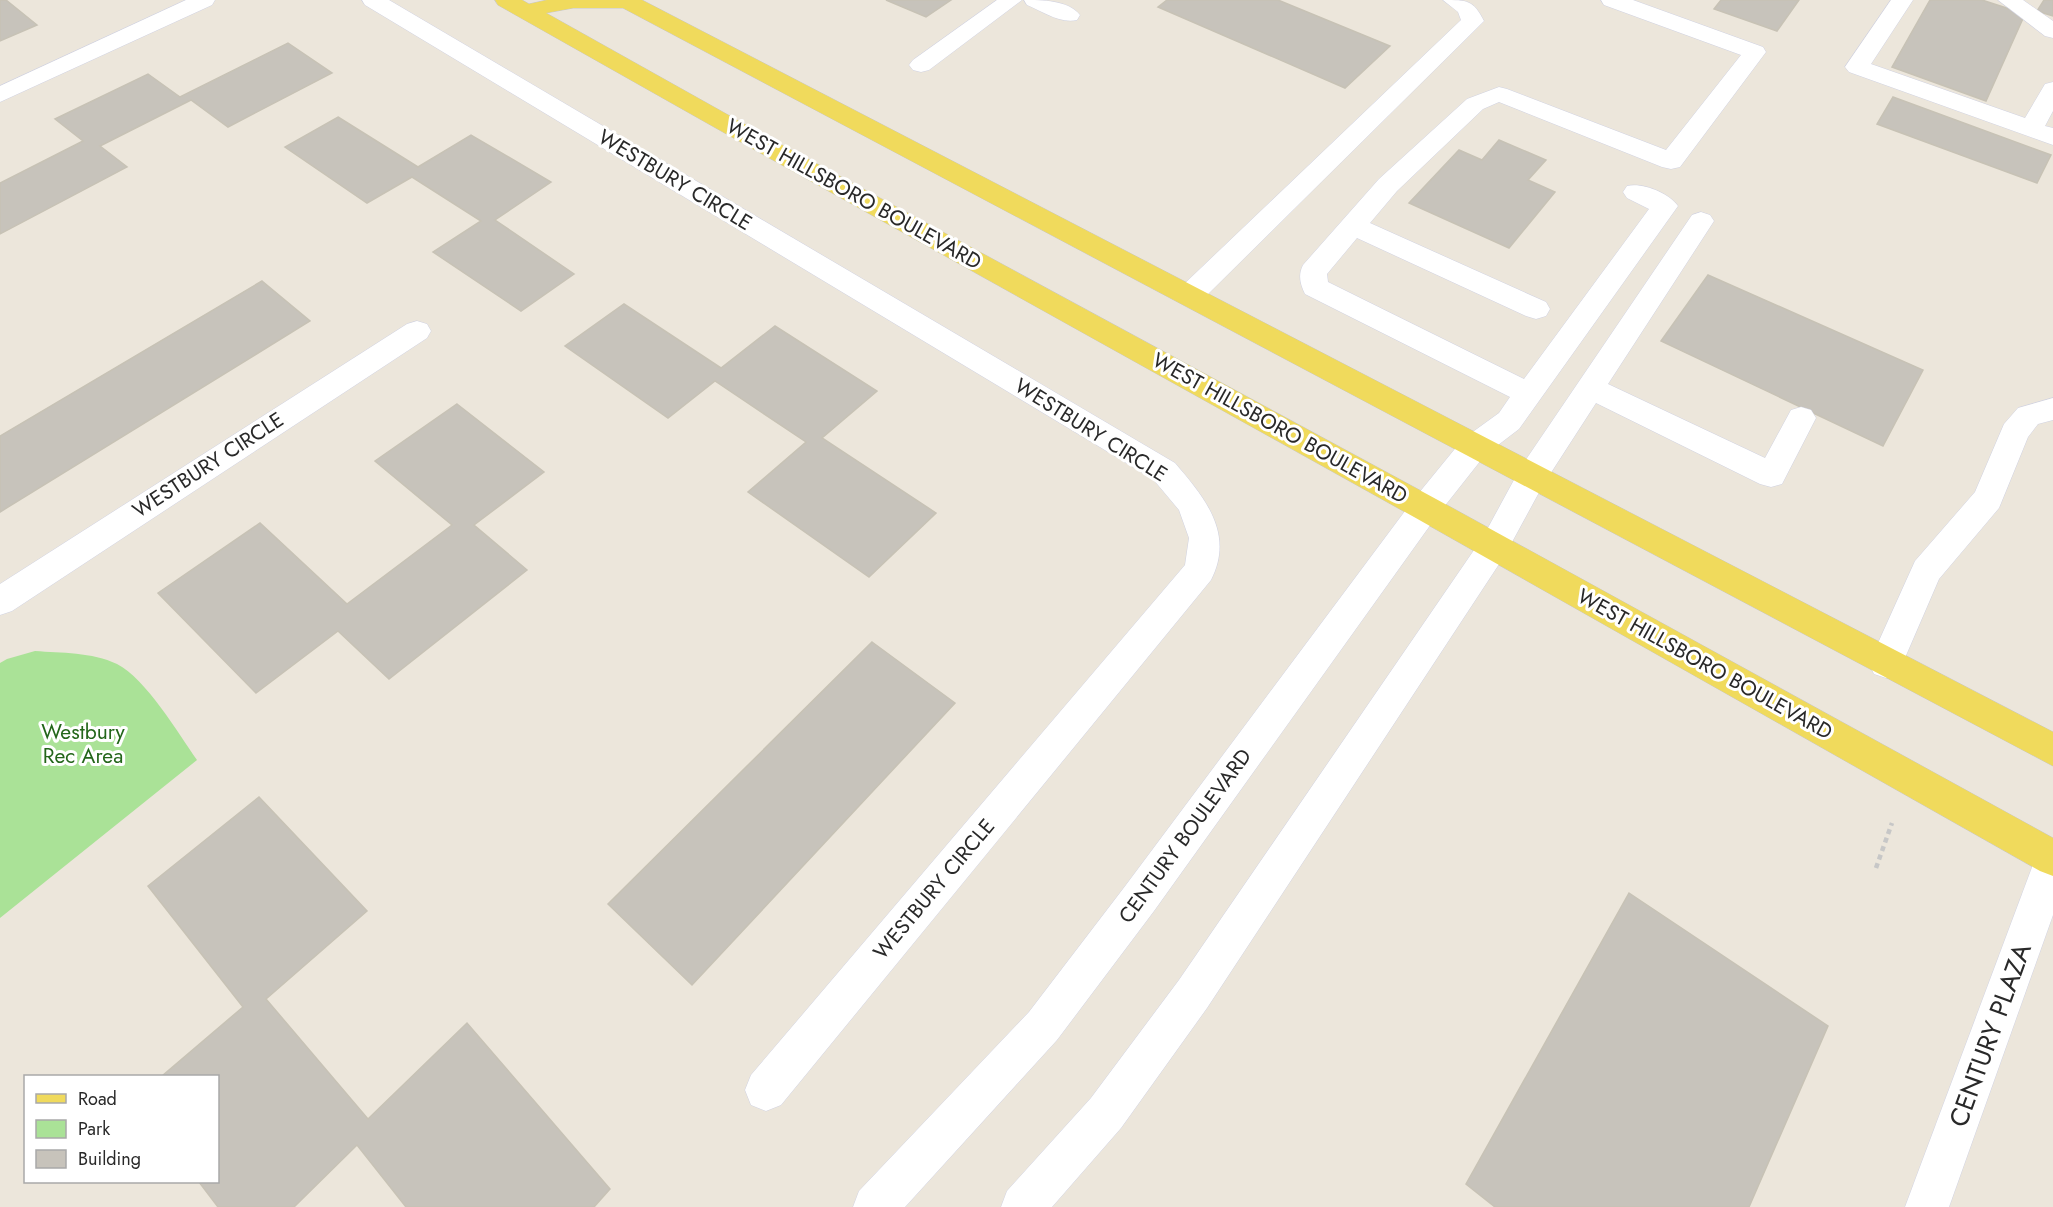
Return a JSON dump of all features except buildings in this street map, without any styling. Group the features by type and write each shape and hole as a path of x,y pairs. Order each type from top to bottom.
{"main road":[{"path":"516,5 626,0 2053,750"},
{"name":"WEST HILLSBORO BOULEVARD","path":"516,5 762,144 1494,546 2053,860"}],"street":[{"path":"0,95 204,0"},
{"name":"WESTBURY CIRCLE","path":"373,0 1164,471 1192,504 1205,538 1200,570 766,1090"},
{"path":"984,0 912,61 1011,0"},
{"path":"1035,0 1069,15"},
{"path":"1190,295 1473,21 1467,8 1454,0"},
{"path":"1529,394 1315,287 1314,272 1388,185 1475,104 1498,94 1671,161 1755,52 1612,0"},
{"path":"1902,0 1857,67 2042,133 2053,89"},
{"path":"2009,0 2053,31"},
{"name":"CENTURY BOULEVARD","path":"875,1207 1043,1026 1140,898 1425,508 1474,447 1509,422 1665,206 1636,192"},
{"path":"1023,1207 1106,1113 1193,994 1494,546 1532,476 1701,221"},
{"path":"1353,226 1536,309"},
{"name":"WESTBURY CIRCLE","path":"0,601 417,331"},
{"path":"1590,388 1771,475 1801,418"},
{"path":"1886,663 1926,571 1988,499 2015,432 2028,416 2053,409"},
{"name":"CENTURY PLAZA","path":"1927,1207 2053,860"}],"path":[{"path":"1876,868 1892,823"}],"green space":[{"name":"Westbury Rec Area","path":"35,651 97,657 117,664 128,671 161,708 197,760 0,918 0,663"}]}
